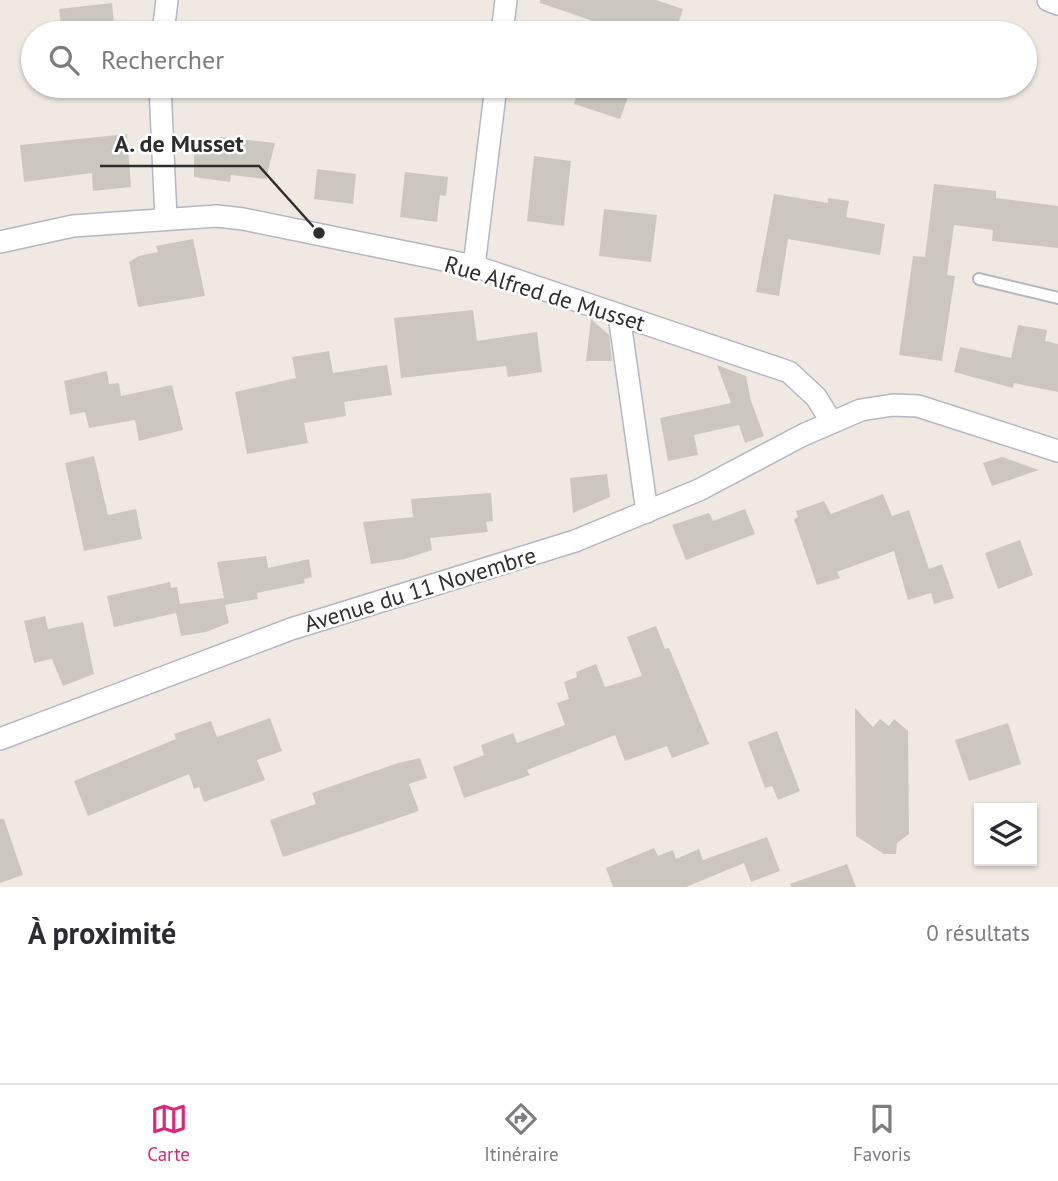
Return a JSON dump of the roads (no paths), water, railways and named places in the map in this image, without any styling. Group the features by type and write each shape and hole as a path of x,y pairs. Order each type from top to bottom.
{"street":[{"path":"164,21 167,0"},
{"path":"503,21 506,0"},
{"path":"1048,0 1058,4"},
{"path":"161,98 166,219"},
{"path":"474,266 495,98"},
{"name":"Rue Alfred de Musset","path":"0,242 73,226 217,216 474,266 789,372 816,397 831,421"},
{"path":"619,315 647,512"},
{"path":"831,421 861,411 893,405 918,406 1058,451"},
{"name":"Avenue du 11 Novembre","path":"0,740 291,629 575,541 699,490 831,421"}],"lane":[{"path":"979,279 1058,298"}],"place":[{"name":"A. de Musset","path":"319,233"}]}
